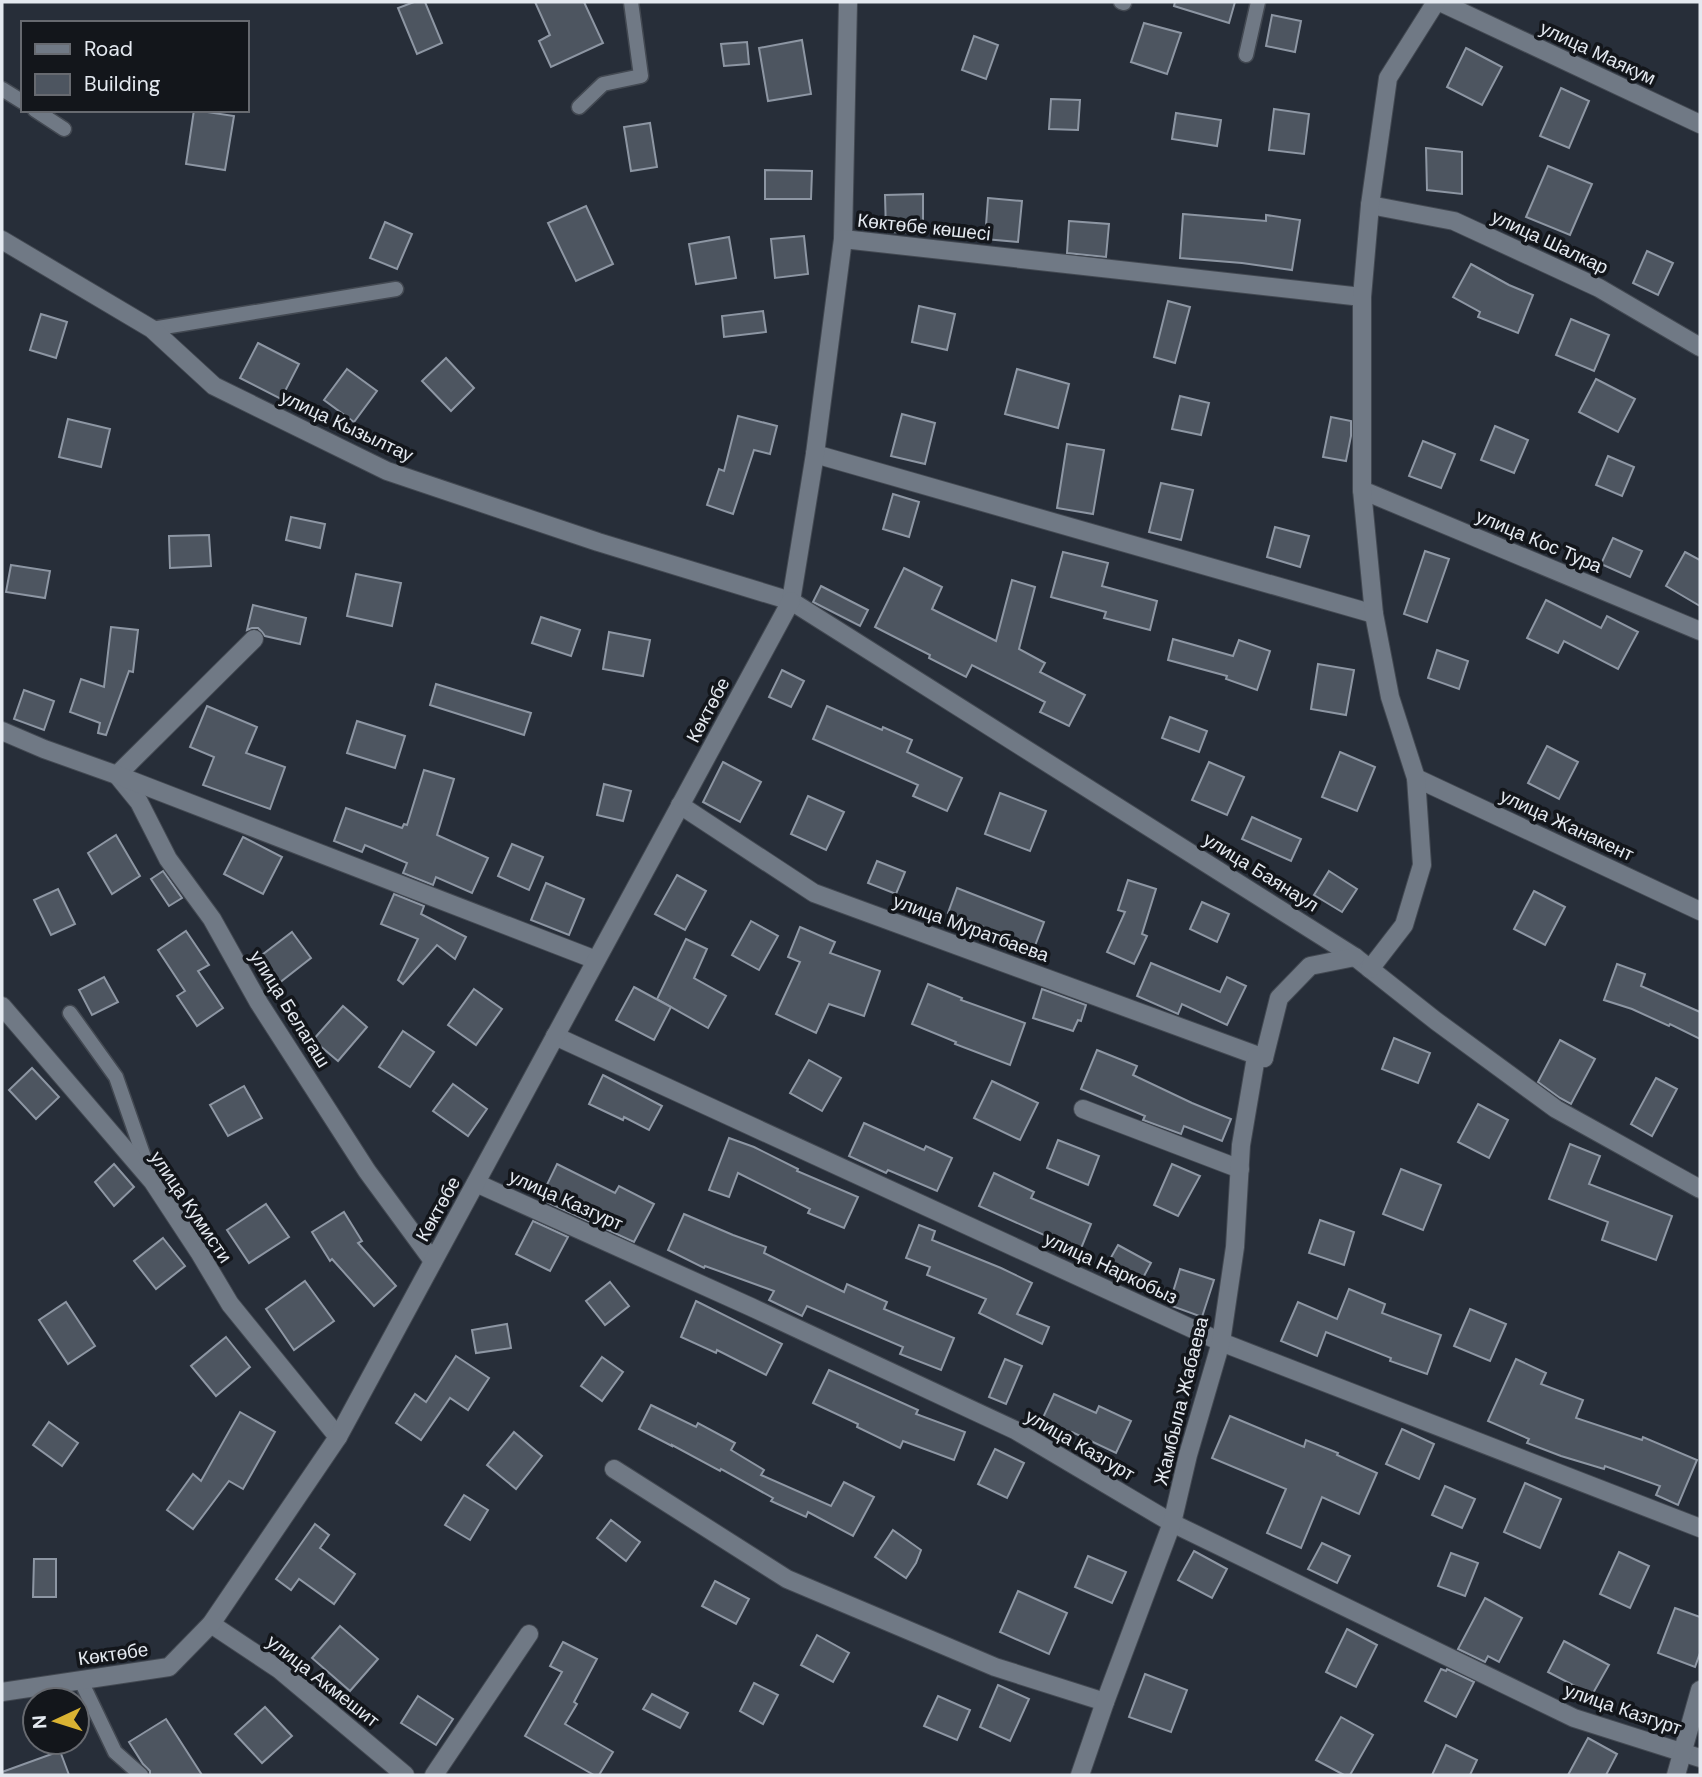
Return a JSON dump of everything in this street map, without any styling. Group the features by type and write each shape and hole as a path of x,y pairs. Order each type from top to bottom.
{"street":[{"path":"843,239 849,2"},
{"path":"1370,969 1404,925 1422,865 1416,778 1390,697 1374,614 1362,489 1362,297 1370,205 1388,78 1438,2"},
{"name":"улица Маякум","path":"1438,2 1700,124"},
{"name":"улица Шалкар","path":"1370,205 1454,221 1599,288 1700,347"},
{"name":"Көктөбе көшесі","path":"791,601 815,454 843,239 1362,297"},
{"name":"улица Кызылтау","path":"2,240 152,330 214,386 387,471 598,542 791,601"},
{"path":"815,454 1374,614"},
{"name":"улица Кос Тура","path":"1362,489 1700,631"},
{"name":"Көктөбе","path":"2,1692 169,1667 211,1625 338,1437 791,601"},
{"name":"улица Баянаул","path":"791,601 1355,957 1436,1021 1556,1109 1700,1189"},
{"path":"117,775 254,639"},
{"path":"2,731 596,960"},
{"name":"улица Белагаш","path":"117,775 139,802 168,859 212,919 259,1003 367,1171 433,1261"},
{"name":"улица Жанакент","path":"1416,778 1700,911"},
{"name":"улица Муратбаева","path":"680,805 814,893 1264,1058"},
{"name":"Жамбыла Жабаева","path":"1080,1775 1172,1523 1188,1455 1221,1342 1235,1247 1241,1145 1256,1057 1264,1058 1279,998 1310,966 1355,957"},
{"name":"улица Кумисти","path":"2,1006 153,1182 230,1304 338,1437"},
{"name":"улица Наркобыз","path":"555,1036 1221,1342 1700,1528"},
{"path":"1083,1110 1240,1169"},
{"name":"улица Казгурт","path":"476,1183 1014,1430 1172,1523 1574,1718 1700,1758"},
{"path":"614,1469 787,1579 995,1667 1105,1702"},
{"name":"улица Акмешит","path":"211,1625 280,1670 405,1775"},
{"path":"434,1775 529,1634"},
{"path":"1676,1775 1700,1690"}],"lane":[{"path":"579,107 603,83 640,76 631,2"},
{"path":"1246,55 1258,2"},
{"path":"2,89 21,101"},
{"path":"39,112 64,129"},
{"path":"152,330 396,289"},
{"path":"70,1013 116,1077 153,1182"},
{"path":"81,1681 115,1752 141,1775"}],"building":[{"path":"414,2 425,2 442,43 417,54 398,8"},
{"path":"535,2 584,2 603,43 551,67 539,41 550,35"},
{"path":"1175,2 1235,2 1229,23 1174,6"},
{"path":"1272,15 1301,21 1295,52 1266,46"},
{"path":"1144,23 1181,33 1167,74 1131,62"},
{"path":"974,36 998,45 986,79 962,70"},
{"path":"802,40 811,94 768,101 759,48"},
{"path":"747,42 749,64 724,66 721,44"},
{"path":"1466,48 1502,67 1482,105 1447,87"},
{"path":"1561,88 1589,101 1569,148 1540,136"},
{"path":"1051,99 1080,100 1078,130 1049,129"},
{"path":"1274,109 1309,114 1304,154 1269,150"},
{"path":"194,112 234,116 225,170 186,164"},
{"path":"1176,113 1221,120 1217,146 1172,139"},
{"path":"650,123 657,167 631,171 624,127"},
{"path":"1426,148 1462,152 1462,194 1427,190"},
{"path":"1548,166 1592,184 1570,235 1526,217"},
{"path":"765,170 812,171 811,199 765,199"},
{"path":"923,194 923,233 886,232 885,195"},
{"path":"988,198 1022,201 1018,242 985,239"},
{"path":"586,206 613,264 576,281 548,223"},
{"path":"1183,214 1266,221 1266,215 1300,220 1292,270 1180,258"},
{"path":"1069,221 1109,224 1106,257 1067,253"},
{"path":"385,222 412,234 397,269 370,258"},
{"path":"804,236 808,274 775,278 771,239"},
{"path":"729,237 736,278 696,284 689,244"},
{"path":"1647,251 1673,263 1658,295 1633,283"},
{"path":"1471,264 1533,295 1518,333 1478,317 1480,312 1453,297"},
{"path":"1168,301 1190,307 1175,363 1154,357"},
{"path":"919,306 955,314 947,350 912,342"},
{"path":"763,311 766,332 724,337 722,316"},
{"path":"41,314 67,322 56,358 30,350"},
{"path":"1571,319 1609,335 1594,371 1556,355"},
{"path":"258,343 299,364 281,399 240,378"},
{"path":"446,358 474,388 451,411 422,381"},
{"path":"347,369 377,391 354,422 324,400"},
{"path":"1017,369 1069,384 1058,428 1005,414"},
{"path":"1596,379 1635,399 1618,432 1579,412"},
{"path":"1180,396 1209,403 1201,435 1172,429"},
{"path":"902,414 935,423 925,464 891,456"},
{"path":"738,416 777,426 770,454 754,450 733,514 707,505 719,469 724,471"},
{"path":"1331,417 1351,421 1346,461 1323,457"},
{"path":"68,419 110,429 101,467 59,457"},
{"path":"1495,426 1528,440 1514,473 1481,460"},
{"path":"1423,441 1455,454 1441,488 1409,476"},
{"path":"1067,444 1104,450 1093,514 1057,508"},
{"path":"1608,456 1634,467 1622,496 1596,485"},
{"path":"1161,483 1193,490 1181,540 1149,532"},
{"path":"893,494 919,502 909,537 883,529"},
{"path":"291,517 325,524 320,548 286,540"},
{"path":"1275,527 1309,536 1300,567 1267,557"},
{"path":"209,535 211,566 170,568 169,536"},
{"path":"1613,538 1642,551 1630,577 1601,564"},
{"path":"1425,551 1449,559 1427,622 1404,614"},
{"path":"1063,552 1108,563 1102,586 1157,601 1150,630 1104,618 1106,612 1051,597"},
{"path":"1685,552 1700,560 1700,606 1666,586"},
{"path":"11,565 50,571 45,598 6,592"},
{"path":"904,568 942,587 932,609 996,641 1012,580 1035,587 1019,649 1045,663 1040,672 1085,695 1069,726 1040,712 1045,702 972,665 966,677 875,627"},
{"path":"356,574 401,583 392,626 347,616"},
{"path":"821,586 868,610 860,626 813,602"},
{"path":"1546,600 1601,628 1607,616 1638,632 1618,669 1564,641 1558,653 1527,638"},
{"path":"253,605 306,618 300,644 265,636 258,628 247,630"},
{"path":"541,617 580,630 571,656 532,643"},
{"path":"111,627 138,630 133,672 129,671 106,735 98,733 100,723 70,712 81,679 104,687"},
{"path":"609,632 650,640 643,676 603,669"},
{"path":"1173,639 1233,656 1239,640 1270,651 1257,690 1226,679 1227,676 1168,660"},
{"path":"1437,650 1468,661 1459,689 1428,678"},
{"path":"1318,664 1354,670 1346,715 1311,709"},
{"path":"782,670 804,681 791,707 769,697"},
{"path":"436,684 531,713 524,735 430,705"},
{"path":"24,690 54,701 44,730 14,719"},
{"path":"207,706 257,727 246,753 285,767 270,809 203,785 214,757 190,747"},
{"path":"827,706 912,740 907,752 962,778 947,811 913,796 918,785 813,739"},
{"path":"1170,717 1207,731 1199,752 1162,738"},
{"path":"357,721 405,736 395,768 347,753"},
{"path":"1547,746 1578,762 1559,799 1528,783"},
{"path":"1340,752 1375,767 1357,811 1322,797"},
{"path":"723,762 761,782 740,822 703,802"},
{"path":"1209,762 1244,777 1227,815 1192,800"},
{"path":"424,770 454,779 437,835 488,858 472,893 436,877 433,885 403,873 407,863 365,845 362,852 334,841 346,808 402,828 404,824 407,825"},
{"path":"604,784 631,791 623,821 597,815"},
{"path":"1000,793 1046,811 1030,851 985,834"},
{"path":"808,796 844,812 826,850 791,834"},
{"path":"1252,817 1301,839 1291,861 1242,839"},
{"path":"116,835 140,876 112,894 88,853"},
{"path":"243,837 282,857 263,894 224,874"},
{"path":"512,844 543,857 529,890 498,876"},
{"path":"877,861 905,872 896,894 868,883"},
{"path":"163,871 182,898 169,906 151,879"},
{"path":"1329,871 1357,889 1342,912 1314,895"},
{"path":"677,875 706,891 685,930 655,914"},
{"path":"1128,880 1156,889 1142,934 1147,936 1134,964 1107,952 1125,912 1118,910"},
{"path":"546,883 584,899 569,935 531,920"},
{"path":"957,888 1044,922 1033,951 995,937 997,932 948,913"},
{"path":"58,889 75,924 51,935 34,900"},
{"path":"1534,891 1565,907 1545,945 1514,929"},
{"path":"394,894 424,906 421,914 466,937 455,959 437,945 403,984 398,980 418,939 381,924"},
{"path":"1202,902 1229,914 1217,942 1190,929"},
{"path":"751,921 778,936 759,970 732,955"},
{"path":"800,927 835,942 830,953 880,971 864,1016 829,1004 816,1033 776,1014 800,962 788,957"},
{"path":"186,931 209,965 198,971 223,1008 197,1026 177,996 185,991 158,950"},
{"path":"292,932 311,958 274,987 254,961"},
{"path":"686,939 707,949 694,978 726,996 708,1028 657,999"},
{"path":"1151,963 1220,992 1227,977 1246,986 1227,1025 1182,1004 1178,1014 1137,996"},
{"path":"1617,964 1645,974 1641,986 1700,1012 1700,1039 1670,1024 1669,1026 1604,1000"},
{"path":"104,977 118,1002 92,1015 79,990"},
{"path":"928,984 962,998 961,1000 1025,1023 1010,1065 912,1024"},
{"path":"634,987 671,1007 654,1040 616,1020"},
{"path":"474,989 502,1009 476,1045 448,1025"},
{"path":"1042,989 1086,1005 1081,1021 1078,1020 1073,1031 1033,1018"},
{"path":"343,1006 367,1027 338,1061 313,1040"},
{"path":"403,1031 434,1052 410,1087 379,1067"},
{"path":"1394,1038 1430,1053 1418,1083 1382,1069"},
{"path":"1560,1040 1595,1059 1571,1104 1538,1082"},
{"path":"1097,1050 1137,1066 1133,1075 1231,1119 1222,1141 1184,1126 1181,1134 1143,1120 1145,1116 1081,1089"},
{"path":"809,1060 841,1078 822,1111 790,1093"},
{"path":"32,1068 59,1097 36,1119 9,1090"},
{"path":"603,1075 662,1106 649,1130 589,1104"},
{"path":"1656,1078 1677,1089 1652,1136 1631,1124"},
{"path":"992,1081 1038,1103 1020,1140 974,1118"},
{"path":"453,1084 487,1109 468,1136 433,1111"},
{"path":"244,1086 262,1118 228,1136 210,1105"},
{"path":"1478,1104 1508,1120 1489,1158 1458,1142"},
{"path":"864,1123 924,1150 926,1146 952,1158 937,1191 888,1170 886,1173 849,1156"},
{"path":"729,1138 754,1147 798,1169 797,1171 858,1197 844,1228 808,1213 810,1209 738,1173 729,1197 709,1190"},
{"path":"1058,1140 1099,1156 1088,1185 1047,1168"},
{"path":"1570,1144 1600,1156 1589,1184 1672,1216 1656,1260 1602,1240 1608,1222 1549,1199"},
{"path":"114,1164 134,1187 114,1206 95,1182"},
{"path":"557,1164 615,1193 619,1186 654,1204 634,1242 540,1199"},
{"path":"1172,1164 1200,1176 1178,1216 1154,1205"},
{"path":"1401,1169 1441,1185 1423,1230 1383,1214"},
{"path":"994,1173 1034,1192 1031,1198 1091,1224 1080,1251 979,1206"},
{"path":"266,1204 289,1237 249,1263 227,1230"},
{"path":"344,1212 362,1241 358,1243 396,1286 374,1306 332,1259 330,1261 312,1232"},
{"path":"684,1214 766,1247 764,1253 844,1292 847,1284 887,1302 884,1309 954,1338 941,1370 900,1354 903,1347 807,1306 802,1316 769,1300 774,1291 705,1266 704,1268 668,1250"},
{"path":"1320,1220 1354,1232 1344,1265 1309,1253"},
{"path":"533,1221 568,1237 550,1271 516,1254"},
{"path":"919,1225 935,1231 932,1240 1032,1283 1017,1314 1049,1327 1042,1344 979,1313 986,1299 927,1275 930,1267 906,1258"},
{"path":"163,1238 185,1266 156,1289 134,1261"},
{"path":"1118,1245 1151,1263 1137,1289 1104,1270"},
{"path":"1180,1269 1214,1280 1202,1317 1169,1305"},
{"path":"305,1281 334,1321 294,1350 266,1309"},
{"path":"610,1282 629,1306 605,1325 586,1301"},
{"path":"1349,1289 1385,1304 1382,1313 1441,1335 1427,1374 1390,1361 1391,1358 1326,1332 1317,1356 1281,1341 1298,1302 1337,1319"},
{"path":"696,1301 782,1344 766,1375 717,1350 716,1353 681,1337"},
{"path":"66,1302 95,1346 68,1364 39,1320"},
{"path":"1470,1309 1506,1324 1490,1361 1454,1346"},
{"path":"507,1324 511,1348 476,1353 472,1330"},
{"path":"226,1337 250,1367 216,1396 191,1366"},
{"path":"456,1356 489,1378 468,1410 450,1398 421,1440 396,1423 415,1394 426,1402"},
{"path":"602,1357 623,1372 602,1401 581,1386"},
{"path":"1005,1359 1022,1366 1006,1404 989,1397"},
{"path":"1516,1359 1546,1373 1541,1384 1583,1400 1576,1418 1642,1440 1643,1437 1697,1460 1678,1505 1656,1495 1660,1486 1605,1466 1604,1469 1561,1456 1527,1443 1529,1439 1488,1421"},
{"path":"829,1370 918,1410 916,1414 965,1432 954,1460 903,1441 900,1448 813,1403"},
{"path":"1054,1394 1096,1413 1099,1406 1131,1421 1116,1453 1072,1432 1069,1438 1040,1424"},
{"path":"651,1405 696,1427 698,1423 735,1443 731,1450 764,1470 761,1475 831,1506 844,1482 874,1497 853,1536 808,1512 806,1517 771,1501 773,1498 721,1469 720,1471 639,1429"},
{"path":"240,1412 275,1432 243,1489 229,1481 193,1529 167,1510 193,1474 201,1481"},
{"path":"1230,1416 1304,1447 1306,1440 1377,1473 1359,1514 1322,1497 1301,1548 1267,1533 1286,1489 1212,1458"},
{"path":"49,1422 78,1443 62,1466 33,1445"},
{"path":"1402,1429 1434,1444 1419,1479 1386,1464"},
{"path":"514,1432 542,1456 516,1489 487,1465"},
{"path":"995,1449 1024,1463 1007,1498 978,1484"},
{"path":"1525,1483 1561,1499 1540,1548 1504,1532"},
{"path":"1445,1486 1475,1499 1462,1528 1432,1515"},
{"path":"464,1495 488,1510 470,1540 445,1525"},
{"path":"611,1520 640,1542 626,1561 597,1538"},
{"path":"315,1524 329,1535 320,1548 355,1574 334,1604 299,1579 291,1590 276,1579"},
{"path":"893,1530 921,1550 906,1578 875,1557"},
{"path":"1322,1543 1350,1556 1337,1583 1308,1569"},
{"path":"1194,1551 1227,1569 1212,1598 1178,1580"},
{"path":"1619,1552 1649,1566 1630,1608 1600,1594"},
{"path":"1451,1553 1478,1563 1465,1596 1438,1586"},
{"path":"1088,1556 1126,1572 1112,1603 1075,1587"},
{"path":"34,1559 56,1559 56,1597 33,1597"},
{"path":"715,1581 749,1599 736,1624 702,1606"},
{"path":"1018,1591 1067,1613 1049,1654 1000,1632"},
{"path":"1485,1598 1522,1618 1499,1662 1488,1656 1485,1662 1458,1649"},
{"path":"1675,1608 1700,1617 1700,1653 1695,1667 1658,1653"},
{"path":"340,1626 378,1659 350,1691 312,1658"},
{"path":"1347,1629 1377,1645 1356,1687 1326,1672"},
{"path":"817,1635 849,1653 833,1682 801,1665"},
{"path":"1564,1641 1609,1665 1592,1695 1548,1672"},
{"path":"563,1642 597,1659 565,1724 613,1752 599,1775 594,1775 525,1736 562,1672 550,1666"},
{"path":"1441,1669 1447,1669 1474,1682 1456,1717 1425,1701"},
{"path":"1145,1674 1187,1690 1171,1732 1129,1717"},
{"path":"754,1683 778,1695 763,1724 740,1711"},
{"path":"998,1685 1029,1699 1010,1741 980,1727"},
{"path":"652,1694 688,1713 680,1728 643,1709"},
{"path":"418,1696 453,1719 436,1745 401,1723"},
{"path":"938,1696 970,1710 957,1740 924,1726"},
{"path":"265,1707 292,1736 262,1763 235,1734"},
{"path":"1341,1717 1373,1735 1350,1775 1344,1775 1316,1760"},
{"path":"166,1719 202,1775 150,1775 150,1771 129,1742"},
{"path":"1588,1738 1617,1754 1606,1775 1568,1775"},
{"path":"1446,1745 1477,1760 1470,1775 1432,1775"},
{"path":"46,1756 62,1756 69,1775 2,1775 2,1772"}]}
